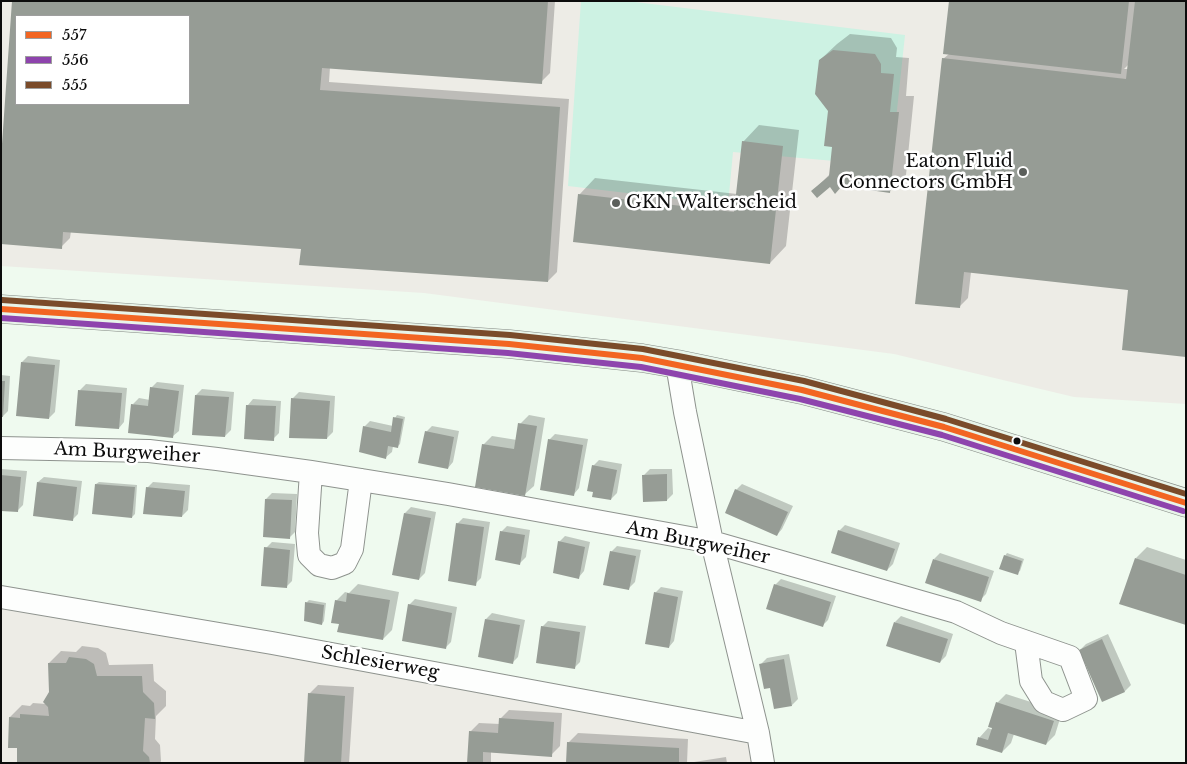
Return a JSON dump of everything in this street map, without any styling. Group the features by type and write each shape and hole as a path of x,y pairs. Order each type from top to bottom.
{"main road":[{"path":"1,309 509,344 642,358 802,390 944,426 1186,503"}],"street":[{"path":"677,364 712,542 758,733 763,763"},
{"name":"Am Burgweiher","path":"1,448 150,451 311,472 712,542 956,612 1001,633 1026,642"},
{"path":"311,472 306,533 309,555 319,565 332,568 344,563 352,549 361,480"},
{"name":"Schlesierweg","path":"1,597 262,641 758,733"}],"shaded area":[{"name":"GKN Walterscheid","path":"1,1 1186,1 1186,404 1074,397 894,354 424,293 1,266"},
{"path":"1,592 747,719 754,763 1,763"}],"green space":[{"path":"581,1 627,1 905,35 891,166 733,152 728,205 568,186"}],"building":[{"path":"12,1 548,1 542,84 322,68 320,90 560,107 548,282 299,265 301,249 63,232 62,249 1,244 1,158"},
{"path":"949,1 1129,1 1121,74 943,54"},
{"name":"Eaton Fluid Connectors GmbH","path":"1135,1 1186,1 1186,357 1122,350 1128,290 964,272 960,308 915,304 942,58 1126,79"},
{"name":"GKN Walterscheid","path":"833,50 875,54 881,64 881,73 894,74 890,112 899,112 890,193 842,186 835,194 830,187 817,198 811,191 829,176 832,147 824,146 828,111 815,94 819,60"},
{"name":"GKN Walterscheid","path":"742,141 783,146 770,264 573,242 578,194 734,212"},
{"path":"21,362 55,365 49,419 16,416"},
{"path":"1,381 5,381 3,417 1,417"},
{"path":"150,387 179,391 173,438 128,433 131,404 148,406"},
{"path":"78,390 122,393 119,429 75,426"},
{"path":"195,395 229,397 225,437 192,435"},
{"path":"291,398 330,401 327,439 289,438"},
{"path":"246,405 276,406 274,441 244,439"},
{"path":"393,417 403,419 398,448 388,446 386,459 359,452 363,426 391,432"},
{"path":"518,423 537,426 525,496 475,487 482,444 514,449"},
{"path":"425,431 454,437 448,469 418,463"},
{"path":"548,439 583,445 574,496 540,490"},
{"path":"592,465 617,470 611,500 592,497 593,492 587,491"},
{"path":"667,474 667,501 643,502 642,475"},
{"path":"1,475 21,477 18,512 1,511"},
{"path":"37,482 77,487 73,521 33,516"},
{"path":"95,484 135,487 132,518 92,514"},
{"path":"146,487 185,491 182,517 143,514"},
{"path":"735,489 788,512 777,536 725,513"},
{"path":"265,499 292,500 290,539 263,537"},
{"path":"404,513 431,518 419,580 392,575"},
{"path":"456,523 484,527 476,586 448,581"},
{"path":"838,530 895,549 887,571 831,553"},
{"path":"500,531 525,535 520,565 495,560"},
{"path":"558,541 585,547 579,579 553,573"},
{"path":"264,547 290,550 287,588 261,586"},
{"path":"610,551 636,556 629,590 603,585"},
{"path":"1004,555 1022,561 1018,575 999,569"},
{"path":"1135,558 1186,575 1186,625 1119,604"},
{"path":"933,559 989,577 981,602 925,583"},
{"path":"774,584 831,602 823,627 766,609"},
{"path":"654,592 678,597 669,648 645,644"},
{"path":"347,593 390,600 383,640 337,632 339,624 331,623 335,600 346,602"},
{"path":"305,602 324,605 322,625 304,621"},
{"path":"408,604 452,613 446,649 402,641"},
{"path":"485,619 520,625 513,664 478,657"},
{"path":"894,622 948,639 940,663 886,646"},
{"path":"541,626 580,632 575,669 536,663"},
{"path":"1102,639 1125,692 1102,702 1079,650"},
{"path":"69,657 86,659 94,664 97,676 142,676 143,692 154,703 155,719 145,718 143,751 149,757 150,763 17,763 17,748 8,748 9,717 20,718 20,714 49,716 48,707 43,702 49,692 48,663 66,663"},
{"path":"784,659 792,706 774,709 770,688 764,689 759,664"},
{"path":"308,693 345,696 341,763 304,763"},
{"path":"996,702 1054,721 1046,745 1008,733 1002,753 976,745 978,737 988,740 992,728 988,727"},
{"path":"499,718 554,722 552,757 483,752 483,763 467,763 469,731 498,733"},
{"path":"567,742 679,748 679,763 566,763"}],"transit line":[{"name":"555","path":"2,300 510,335 643,349 804,381 946,419 1186,494"},
{"name":"557","path":"1,309 509,344 642,358 802,390 944,427 1186,503"},
{"name":"556","path":"1,318 508,353 641,367 800,399 942,435 1183,511"}],"place":[{"name":"Eaton Fluid Connectors GmbH","path":"1023,172"},
{"name":"GKN Walterscheid","path":"616,203"}]}
